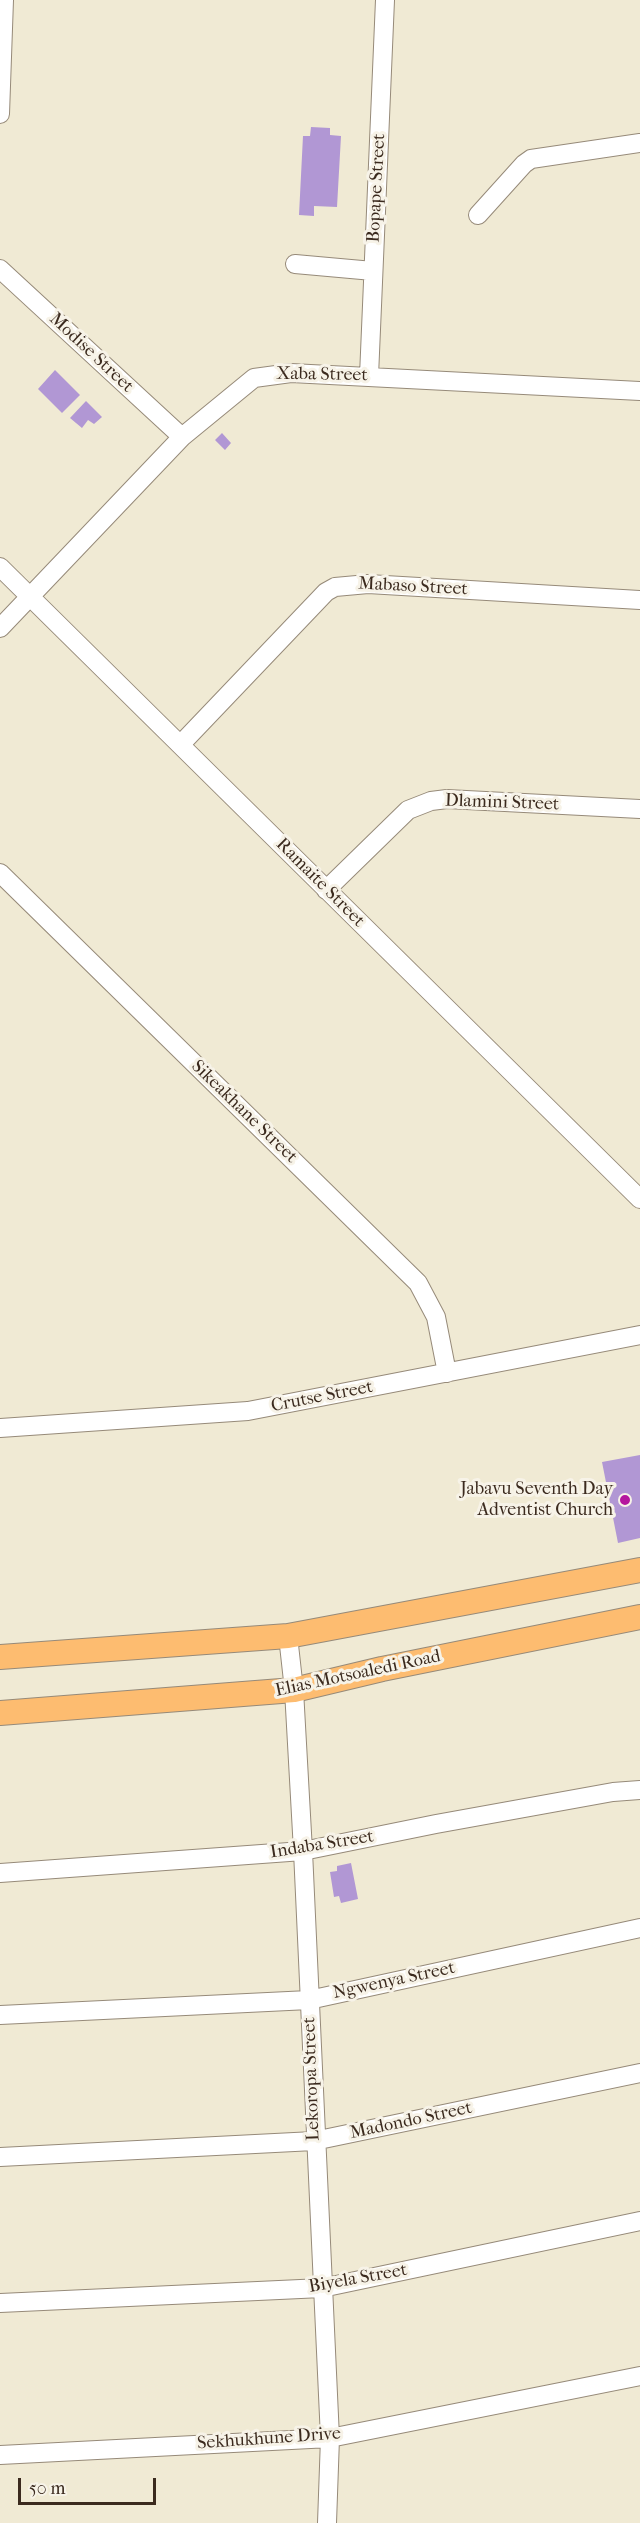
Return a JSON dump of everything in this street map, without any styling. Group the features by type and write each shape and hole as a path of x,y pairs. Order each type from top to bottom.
{"main road":[{"path":"0,1657 288,1636 640,1570"},
{"name":"Elias Motsoaledi Road","path":"0,1713 294,1690 382,1669 640,1617"}],"street":[{"path":"0,114 4,0"},
{"name":"Bopape Street","path":"369,376 385,0"},
{"path":"478,214 531,159 640,143"},
{"path":"295,264 373,271"},
{"name":"Modise Street","path":"0,269 182,437"},
{"name":"Xaba Street","path":"0,628 182,437 254,378 291,373 640,391"},
{"name":"Ramaite Street","path":"0,567 640,1199"},
{"name":"Mabaso Street","path":"181,744 326,592 335,587 368,584 640,600"},
{"name":"Dlamini Street","path":"326,890 408,810 431,801 447,799 640,809"},
{"name":"Sikeakhane Street","path":"0,873 418,1283 436,1317 447,1373"},
{"name":"Crutse Street","path":"0,1428 248,1411 640,1335"},
{"name":"Lekoropa Street","path":"288,1636 294,1690 303,1851 314,2142 330,2438 327,2523"},
{"name":"Indaba Street","path":"0,1873 303,1851 447,1822 613,1792 640,1790"},
{"name":"Ngwenya Street","path":"0,2015 309,2000 640,1928"},
{"name":"Madondo Street","path":"0,2157 314,2142 640,2073"},
{"name":"Biyela Street","path":"0,2303 322,2288 640,2221"},
{"name":"Sekhukhune Drive","path":"0,2455 330,2438 640,2376"}],"building":[{"path":"311,127 330,128 330,135 341,136 337,207 314,206 314,216 299,215 303,136 310,136"},
{"path":"55,370 80,395 62,413 38,389"},
{"path":"86,401 102,417 94,424 88,420 82,428 70,418"},
{"path":"222,433 231,443 225,450 215,440"},
{"name":"Jabavu Seventh Day Adventist Church","path":"640,1455 640,1538 618,1543 602,1462"},
{"path":"351,1863 358,1899 341,1903 339,1896 334,1897 330,1872 337,1871 337,1866"}],"place":[{"name":"Jabavu Seventh Day Adventist Church","path":"625,1500"}]}
